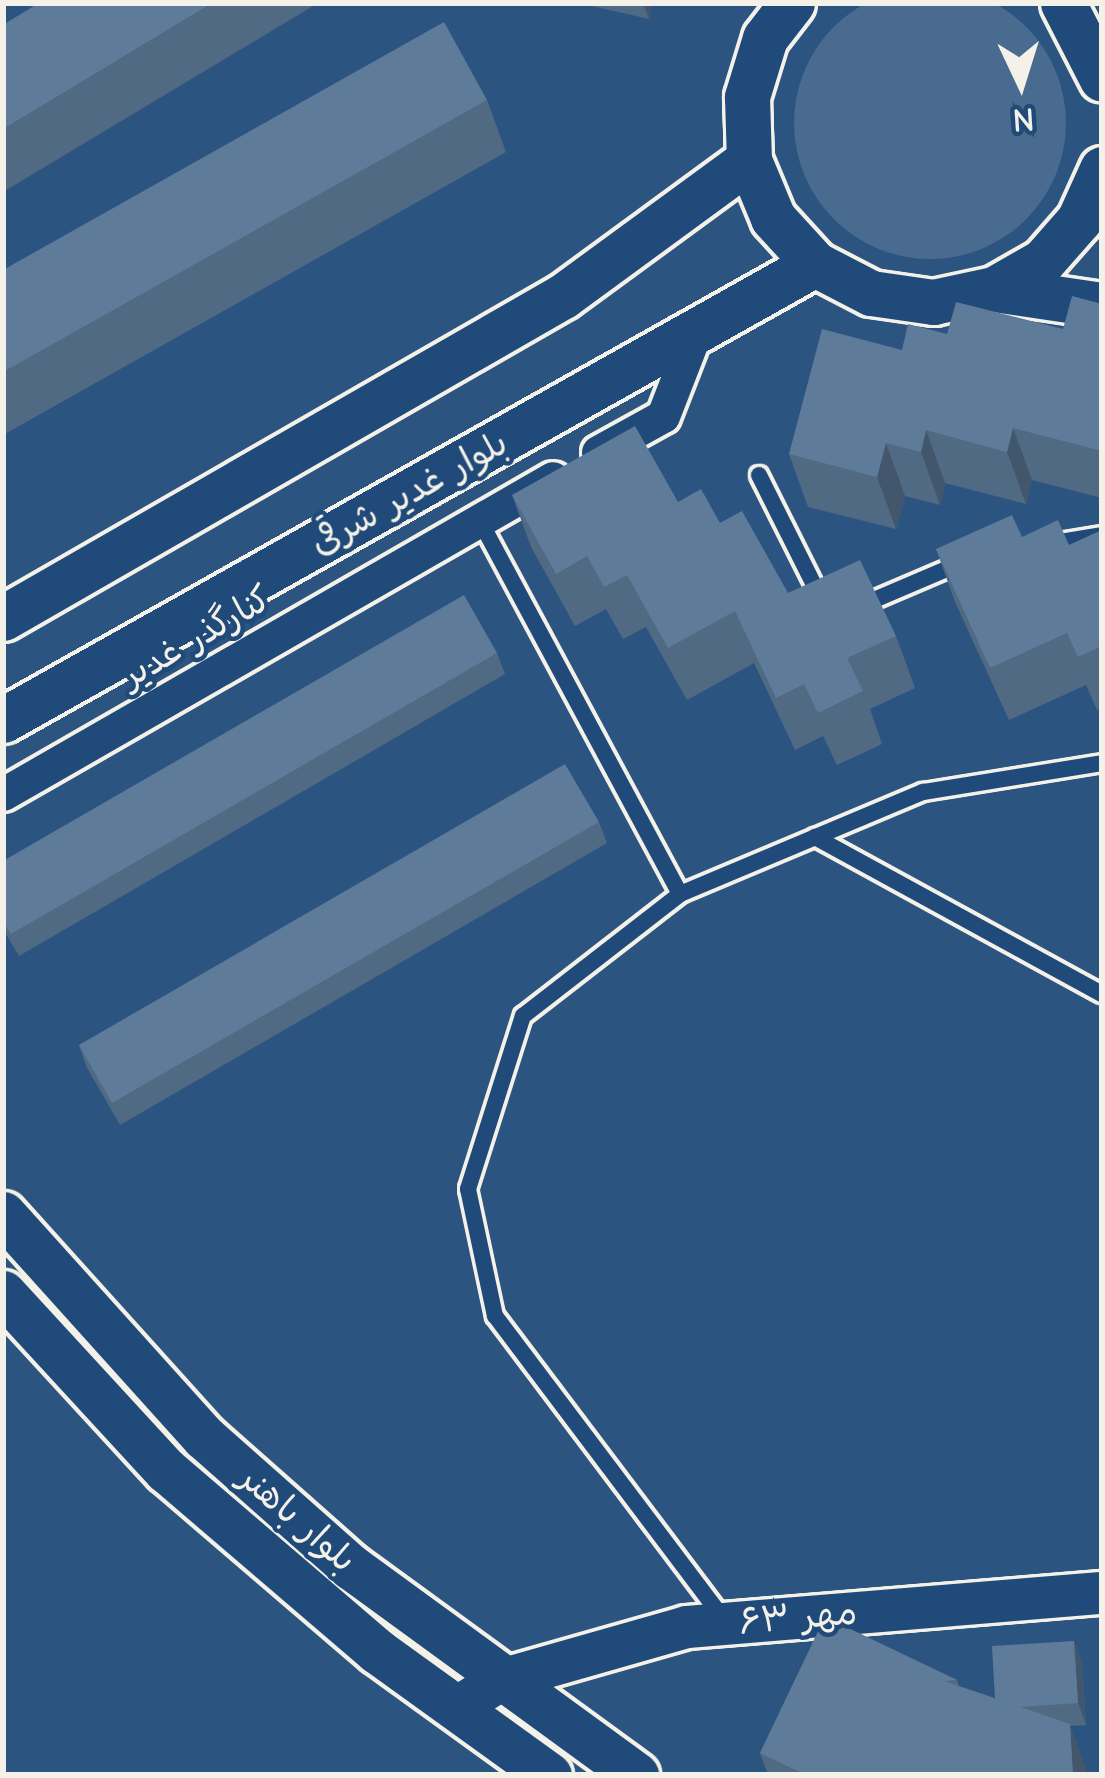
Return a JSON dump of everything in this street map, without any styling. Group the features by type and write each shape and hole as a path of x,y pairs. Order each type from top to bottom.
{"main road":[{"path":"792,3 765,38 747,98 749,160 773,218 815,264 891,296 933,302 994,290 1102,305"},
{"path":"1063,3 1100,66"},
{"path":"3,618 563,296 749,160"},
{"path":"994,290 1042,261 1079,220 1102,169"},
{"name":"بلوار غدیر شرقی","path":"3,720 815,264"},
{"name":"بلوار باهنر","path":"3,1214 204,1437 501,1680 636,1775"},
{"name":"بلوار باهنر","path":"3,1293 166,1470 457,1708 549,1775"}],"street":[{"name":"کنارگذر غدیر","path":"3,794 663,416 696,331"},
{"name":"مهر ۶۳","path":"457,1708 501,1680 727,1623 1102,1593"}],"lane":[{"path":"759,475 831,619 982,554"},
{"path":"479,519 680,894"},
{"path":"1022,548 1102,535"},
{"path":"727,1623 495,1316 469,1189 523,1016 680,894 923,792 1102,763"},
{"path":"815,838 1102,994"}],"shaded area":[{"path":"930,-13 982,-2 1026,27 1055,71 1066,123 1055,175 1026,219 982,248 930,259 878,248 834,219 805,175 794,123 805,71 834,27 878,-2"}],"building":[{"path":"39,3 212,3 3,129 3,25"},
{"path":"444,22 487,100 3,372 3,270"},
{"path":"1072,296 1102,304 1102,451 1013,428 1007,452 926,430 921,452 886,443 877,477 789,454 822,329 902,350 908,324 947,334 956,302 1063,329"},
{"path":"635,426 678,502 701,489 720,523 742,511 788,593 860,560 896,636 847,658 863,691 818,713 804,684 776,698 735,611 668,648 627,575 604,587 587,556 556,574 512,495"},
{"path":"1012,515 1022,537 1058,520 1069,545 1102,530 1102,646 1078,657 1067,633 990,668 936,549"},
{"path":"464,595 497,653 11,934 3,921 3,861"},
{"path":"565,764 599,822 112,1103 79,1045"},
{"path":"825,1617 957,1680 944,1681 1070,1724 1073,1775 806,1775 760,1753"},
{"path":"1074,1641 1078,1703 1020,1707 995,1698 992,1646"}]}
